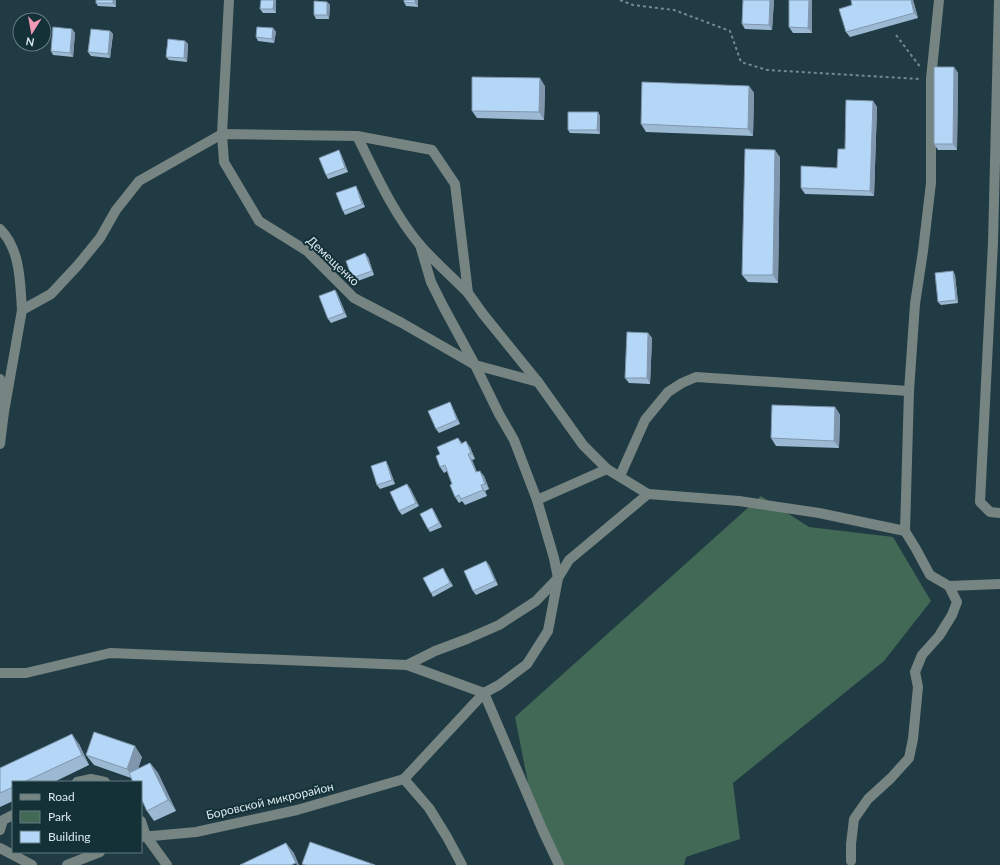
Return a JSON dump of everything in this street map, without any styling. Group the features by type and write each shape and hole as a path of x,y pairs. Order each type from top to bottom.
{"street":[{"name":"Демещенко","path":"229,0 222,134 224,162 258,221 307,250 354,298 402,323 475,365 538,382"},
{"path":"851,861 851,844 854,819 868,800 909,758 914,739 918,687 915,672 922,655 938,636 952,615 957,602 948,586 930,575 905,531 909,391 915,304 931,182 932,79 939,0"},
{"path":"999,0 996,242 980,502 990,512 1000,513"},
{"path":"22,310 51,294 78,265 100,238 116,210 139,181 222,134 357,136 432,150 455,184 468,293"},
{"path":"357,136 383,190 420,245 468,293 538,382 583,445 607,469 648,494 739,500 819,513 905,531"},
{"path":"0,229 6,235 18,263 22,310 4,412 0,444"},
{"path":"420,245 432,282 443,306 514,440 537,500 554,558 558,578 548,631 527,664 499,685 484,693 404,779 429,808 462,865"},
{"path":"620,476 645,420 668,392 682,383 696,377 909,391"},
{"path":"0,379 4,412"},
{"path":"537,500 607,469"},
{"path":"407,665 435,651 468,639 499,625 536,601 558,578 569,560 648,494"},
{"path":"948,586 1000,584"},
{"path":"0,673 26,673 110,653 407,665 484,693 536,816 559,865"},
{"path":"81,781 90,779 100,781"},
{"name":"Боровской микрорайон","path":"143,836 196,832 297,810 404,779"},
{"path":"0,830 3,820 12,816"},
{"path":"143,836 168,865"},
{"path":"0,848 32,865"},
{"path":"67,865 97,853"}],"path":[{"path":"620,0 633,5 674,10 730,31 741,62 767,70 932,79"},
{"path":"896,35 922,69 932,79"}],"green space":[{"path":"761,496 809,527 893,537 931,601 884,661 733,783 740,839 686,857 684,865 563,865 529,788 515,717"}],"building":[{"path":"96,0 113,0 113,3 96,3"},
{"path":"261,0 274,0 273,9 260,9"},
{"path":"404,0 415,0 415,3 404,2"},
{"path":"743,0 770,0 769,25 742,24"},
{"path":"789,0 809,0 808,28 789,27"},
{"path":"851,0 911,0 914,13 846,32 839,9 852,5"},
{"path":"314,1 327,2 327,15 314,15"},
{"path":"53,27 72,29 70,53 52,51"},
{"path":"257,27 273,28 272,39 256,37"},
{"path":"91,29 110,31 108,54 88,52"},
{"path":"168,39 185,41 184,58 166,57"},
{"path":"934,67 954,67 953,144 934,144"},
{"path":"472,77 540,78 539,112 472,111"},
{"path":"642,82 749,86 748,129 641,124"},
{"path":"846,100 873,101 870,191 801,188 801,166 837,168 838,149 845,149"},
{"path":"568,112 598,112 597,130 568,130"},
{"path":"745,149 775,150 773,275 742,275"},
{"path":"339,150 345,168 326,175 319,158"},
{"path":"356,186 362,204 343,211 336,193"},
{"path":"365,253 372,271 352,278 346,261"},
{"path":"953,271 956,300 938,302 935,273"},
{"path":"335,290 344,313 328,319 319,296"},
{"path":"627,332 648,333 647,378 625,378"},
{"path":"450,402 457,420 436,429 428,411"},
{"path":"772,405 835,407 834,441 771,438"},
{"path":"458,438 461,444 466,441 471,453 468,454 476,472 480,471 485,484 481,485 483,490 461,499 459,495 455,497 445,465 440,467 436,456 440,454 437,447"},
{"path":"386,461 392,480 377,485 371,466"},
{"path":"407,484 416,503 399,511 390,492"},
{"path":"432,508 439,523 428,529 420,514"},
{"path":"486,561 495,581 473,591 464,571"},
{"path":"443,568 450,583 431,593 423,578"},
{"path":"94,732 135,746 127,769 86,755"},
{"path":"72,734 82,755 26,781 12,781 12,787 0,793 0,768"},
{"path":"150,763 168,800 147,811 142,800 142,781 133,781 129,773"},
{"path":"310,842 375,865 302,864"},
{"path":"286,843 296,863 291,865 240,865"}]}
